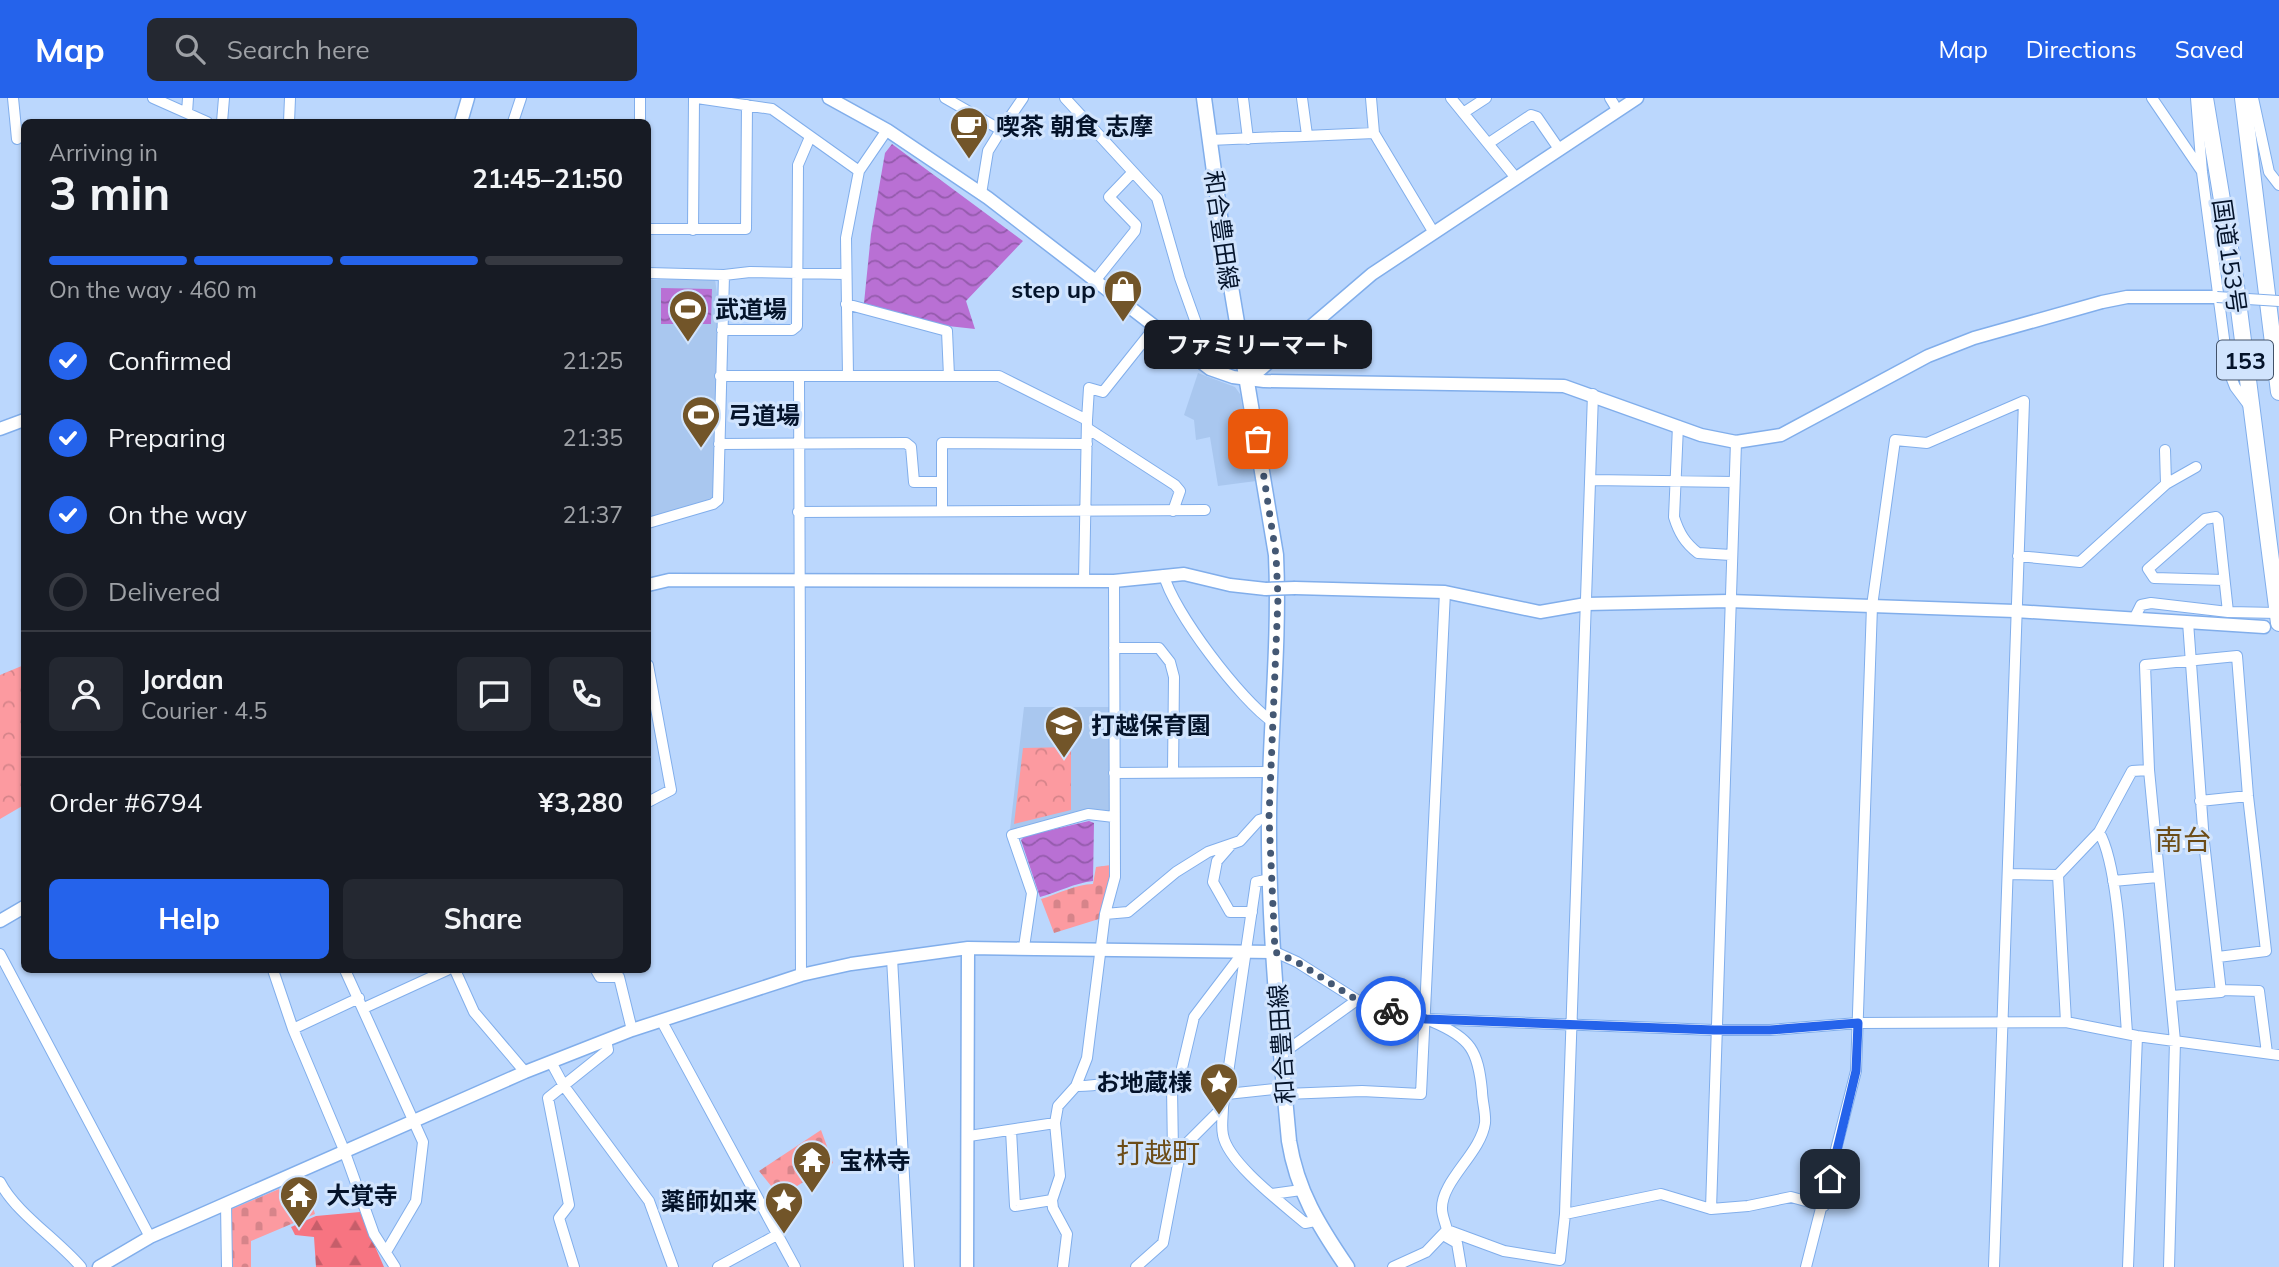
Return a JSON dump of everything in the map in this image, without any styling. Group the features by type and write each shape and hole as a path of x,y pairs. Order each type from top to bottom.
{"highway":[{"name":"国道153号","path":"2205,98 2235,278 2273,621"},
{"name":"国道153号","path":"2243,98 2279,392"}],"main road":[{"name":"和合豊田線","path":"1204,98 1245,376 1276,555 1278,598 1270,772 1270,879 1289,1141 1301,1190 1315,1221 1347,1267"}],"street":[{"path":"13,98 17,139"},
{"path":"153,98 200,119"},
{"path":"187,113 188,98"},
{"path":"222,119 224,98"},
{"path":"289,119 290,98"},
{"path":"462,119 468,98"},
{"path":"514,119 521,98"},
{"path":"640,98 640,119"},
{"path":"693,230 695,98 772,108 859,171"},
{"path":"829,98 887,130 981,194 1210,369 1233,377 1278,381 1539,383 1593,394 1678,426 1720,440 1736,442 1781,435 1907,365 1974,338 2115,299 2217,297 2279,302"},
{"path":"945,98 1001,130"},
{"path":"981,194 988,151 1023,98"},
{"path":"1065,98 1157,198 1180,278 1200,334 1191,353"},
{"path":"1243,98 1248,139"},
{"path":"1301,98 1307,135"},
{"path":"1370,98 1374,133 1434,233"},
{"path":"1451,98 1516,178"},
{"path":"1463,113 1486,98"},
{"path":"1610,98 1618,111"},
{"path":"1245,376 1260,370 1365,279 1637,98"},
{"path":"2152,98 2202,172"},
{"path":"2196,98 2202,172 2228,369 2235,387 2250,408"},
{"path":"2253,98 2269,172 2279,185"},
{"path":"651,229 747,229 747,105"},
{"path":"1489,143 1531,115 1537,117 1559,149"},
{"path":"848,376 846,238 859,171 887,130"},
{"path":"1210,140 1374,133"},
{"path":"722,330 796,329 798,165 810,137"},
{"path":"1094,282 1135,230 1136,225 1109,197 1133,172"},
{"path":"651,273 845,274"},
{"path":"651,522 718,500 724,275"},
{"path":"846,304 947,331 949,376"},
{"path":"1084,581 1089,388 1103,392 1154,328"},
{"path":"720,376 999,376 1087,424 1175,485 1180,491 1173,510"},
{"path":"799,376 801,975"},
{"path":"1445,1233 1504,1251 1560,1261 1565,1214 1573,1022 1593,394"},
{"path":"1806,1267 1824,1206 1856,1071 1872,607 1895,440 1927,443 2024,401 1994,1267"},
{"path":"0,429 21,421"},
{"path":"1678,426 1674,517 1682,538 1698,553 1731,555"},
{"path":"1711,1209 1714,1030 1736,442"},
{"path":"719,444 906,443 911,447 914,482 942,482"},
{"path":"942,511 942,443 1087,444"},
{"path":"2165,450 2166,484"},
{"path":"2018,556 2080,562 2166,484 2196,467"},
{"path":"1591,480 1734,482"},
{"path":"798,512 1205,510"},
{"path":"2224,580 2154,578 2148,569 2204,519 2216,517 2224,580 2228,612"},
{"path":"651,584 669,580 1114,581 1184,574 1230,586 1266,589 1445,592 1540,612 1586,604 1730,601 2015,611 2188,622 2273,621"},
{"path":"1164,575 1167,592 1222,669 1263,716 1273,722"},
{"path":"1063,1267 1067,1234 1053,1208 1052,1199 1060,1176 1055,1123 1058,1106 1076,1086 1089,1047 1105,914 1115,877 1114,581"},
{"path":"1227,1094 1362,1091 1421,1094 1445,592"},
{"path":"2135,618 2141,605 2151,603 2228,612 2273,621"},
{"path":"2188,622 2200,801 2221,990"},
{"path":"1114,648 1160,648 1170,662 1174,677 1173,772"},
{"path":"2169,1267 2175,1041 2149,770 2144,665 2190,658 2237,656 2248,796 2266,951 2218,957"},
{"path":"651,681 671,790 651,800"},
{"path":"2066,1023 2058,875 2099,832 2132,771 2149,770"},
{"path":"1114,773 1270,772"},
{"path":"2200,801 2248,796"},
{"path":"1024,947 1032,893 1012,835 1088,814 1114,817"},
{"path":"1105,914 1128,912 1176,872 1208,852 1246,836 1259,820 1269,817"},
{"path":"2099,832 2107,845 2113,881 2132,1034 2128,1267"},
{"path":"2157,845 2204,842"},
{"path":"1230,845 1217,861 1213,883 1230,912 1252,912"},
{"path":"2008,874 2058,875"},
{"path":"2113,881 2158,877"},
{"path":"1270,879 1256,881 1223,1107 1223,1124 1228,1148 1272,1194 1305,1223 1315,1221"},
{"path":"0,921 21,909"},
{"path":"99,1267 150,1237 344,1150 525,1072 632,1030 801,975 892,958 968,948 1024,947 1244,954 1275,952 1297,962 1357,1000 1426,1019 1458,1035 1474,1049 1479,1061 1485,1124 1471,1156 1445,1194 1442,1209 1445,1233 1457,1243 1461,1267"},
{"path":"967,1267 968,948"},
{"path":"0,954 150,1237"},
{"path":"1076,1086 1097,1086 1130,1078 1161,1082 1172,1087 1178,1085 1194,1017 1244,954"},
{"path":"892,958 909,1267"},
{"path":"274,973 293,1030 344,1150 374,1234 395,1267"},
{"path":"346,973 422,1142 416,1201 387,1252"},
{"path":"293,1030 439,973"},
{"path":"456,973 474,1012 525,1072"},
{"path":"598,973 600,977 619,973 632,1030"},
{"path":"2172,996 2221,990 2259,991 2267,1053"},
{"path":"1281,1051 1290,1048 1357,1000"},
{"path":"1426,1019 1573,1022 1714,1030 1770,1030 1858,1023 2066,1023 2279,1055"},
{"path":"661,1020 775,1236 795,1267"},
{"path":"574,1267 559,1219 569,1205 548,1098 608,1051 606,1040"},
{"path":"551,1062 564,1086 649,1202 673,1267"},
{"path":"1172,1087 1173,1153 1179,1159"},
{"path":"1136,1267 1163,1243 1179,1159 1185,1144 1223,1107"},
{"path":"1213,1118 1223,1124"},
{"path":"969,1136 1055,1123"},
{"path":"1011,1130 1015,1206 1052,1199"},
{"path":"1,1188 81,1267"},
{"path":"1272,1194 1301,1190"},
{"path":"1565,1214 1661,1194 1711,1209 1791,1197 1824,1206"},
{"path":"226,1204 227,1267"},
{"path":"1393,1267 1426,1252 1445,1233"},
{"path":"718,1267 775,1236"}],"shaded area":[{"path":"715,279 718,301 715,495 651,518 651,280"},
{"path":"1198,373 1235,387 1240,394 1256,481 1218,486 1210,437 1196,440 1194,420 1184,415"},
{"name":"打越保育園","path":"1024,707 1109,707 1110,815 1085,811 1010,830"}],"green space":[{"path":"21,666 21,807 0,819 0,675"},
{"path":"1071,747 1071,810 1014,824 1023,748"},
{"path":"1111,865 1112,876 1102,918 1054,933 1041,899 1074,887 1093,884 1096,867"},
{"path":"821,1130 833,1163 780,1197 759,1171"},
{"path":"306,1184 315,1214 251,1241 251,1267 232,1267 232,1209 279,1189 281,1195"},
{"path":"360,1212 384,1267 316,1267 314,1237 295,1235 291,1227 316,1216"}],"water":[{"path":"892,144 1023,241 966,301 975,329 939,325 864,303 871,234 885,153"},
{"path":"661,288 712,289 711,324 661,324"},
{"path":"1089,821 1094,823 1093,881 1040,897 1021,840 1025,836"}],"way so far":[{"path":"1258,439 1276,555 1278,598 1269,817 1275,952 1297,962 1357,1000 1391,1011"}],"place":[{"name":"喫茶 朝食 志摩","path":"969,160"},
{"name":"step up","path":"1123,323"},
{"name":"武道場","path":"688,343"},
{"name":"ファミリーマート","path":"1258,439"},
{"name":"弓道場","path":"701,449"},
{"name":"打越保育園","path":"1064,759"},
{"name":"お地蔵様","path":"1219,1116"},
{"name":"宝林寺","path":"812,1194"},
{"name":"大覚寺","path":"299,1229"},
{"name":"薬師如来","path":"784,1235"}],"district":[{"name":"南台","path":"2183,839"},
{"name":"打越町","path":"1158,1152"}],"route":[{"path":"1391,1011 1426,1019 1573,1022 1714,1030 1770,1030 1858,1023 1856,1071 1830,1179"}]}
